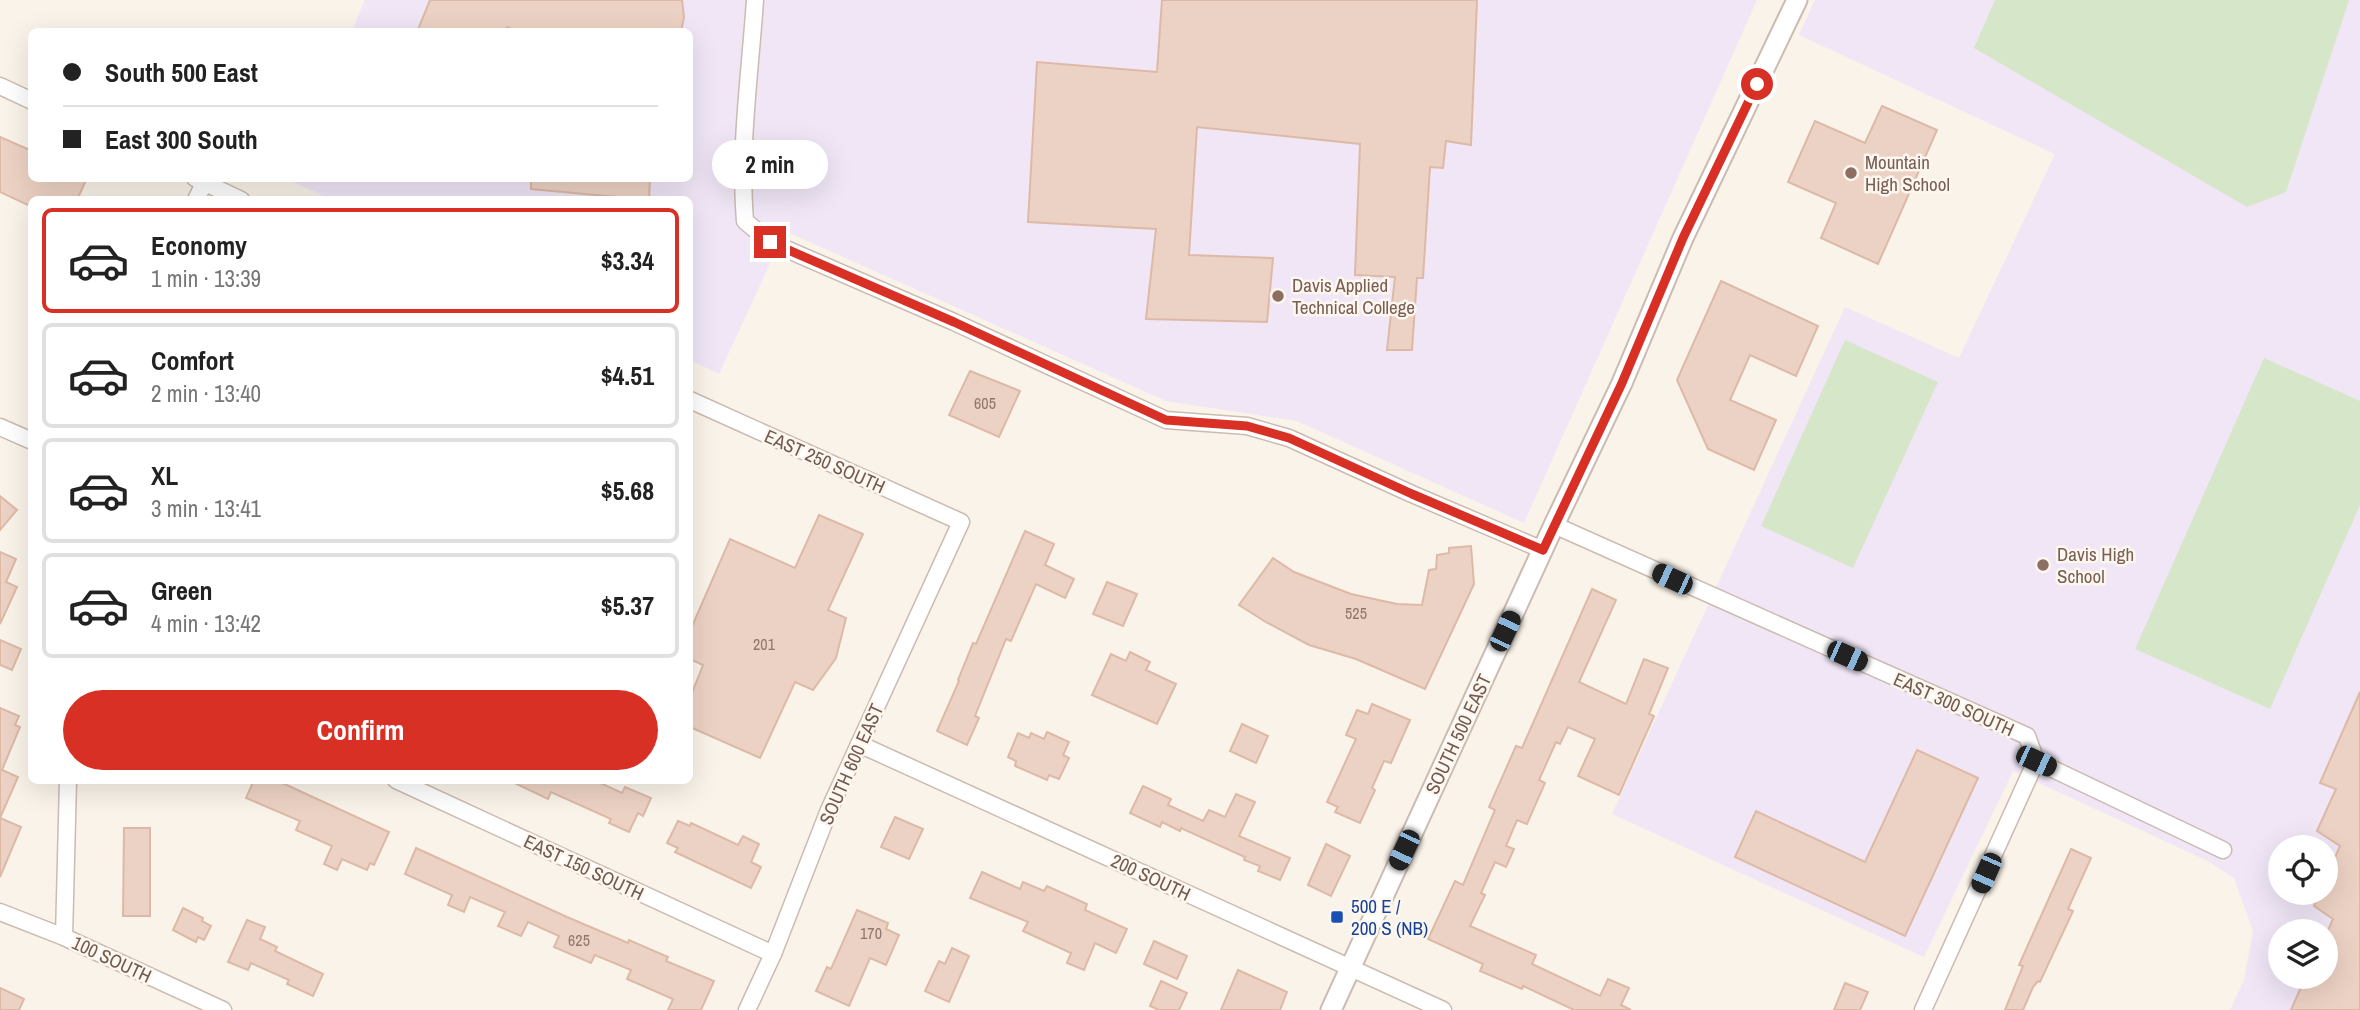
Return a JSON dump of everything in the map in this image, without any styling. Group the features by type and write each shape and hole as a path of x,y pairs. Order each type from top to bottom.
{"street":[{"path":"755,0 743,199 745,221 770,242 954,322 1166,420 1247,426 1289,438 1543,550"},
{"name":"SOUTH 500 EAST","path":"1331,1010 1622,383 1683,238 1797,0"},
{"path":"0,86 28,99"},
{"path":"201,182 232,196"},
{"name":"EAST 250 SOUTH","path":"693,401 961,522"},
{"path":"0,427 28,439"},
{"name":"SOUTH 600 EAST","path":"747,1010 773,954 829,810 961,522"},
{"name":"EAST 300 SOUTH","path":"1554,526 2027,736 2036,761"},
{"name":"200 SOUTH","path":"859,744 1443,1010"},
{"path":"1923,1010 2036,761 2223,850"},
{"path":"64,937 68,784"},
{"name":"EAST 150 SOUTH","path":"405,784 773,954"},
{"name":"100 SOUTH","path":"0,912 64,937 223,1010"}],"shaded area":[{"name":"Davis Applied Technical College","path":"365,0 1757,0 1524,523 1297,421 1166,401 785,231 719,374 693,361 693,196 323,196 293,182 693,182 693,28 353,28"},
{"name":"Davis High School","path":"1815,0 2360,0 2360,1010 2230,1010 2244,980 2253,931 2234,878 2208,861 2013,771 1924,957 1612,814 1845,307 1959,358 2055,154 1799,35"}],"green space":[{"path":"1995,0 2349,0 2286,192 2247,207 1974,48"},
{"path":"1845,340 1938,382 1853,568 1761,526"},
{"path":"2264,358 2360,401 2360,505 2270,709 2135,649"}],"building":[{"path":"430,0 682,0 684,17 682,28 419,28"},
{"path":"1162,0 1477,0 1471,145 1446,141 1443,168 1430,167 1423,278 1417,278 1412,350 1387,350 1395,277 1355,275 1360,144 1197,127 1189,255 1273,258 1267,322 1146,319 1156,229 1028,222 1037,62 1157,72"},
{"path":"1882,106 1937,130 1878,264 1821,238 1836,203 1788,182 1815,121 1865,143"},
{"path":"0,137 28,149 28,182 85,182 79,196 28,196 28,205 0,192"},
{"path":"531,182 650,182 649,196 606,196 531,189"},
{"path":"1721,281 1818,326 1796,376 1750,355 1730,400 1776,420 1754,470 1708,449 1677,380"},
{"path":"970,371 1020,391 999,437 949,415"},
{"path":"0,496 17,510 0,530"},
{"path":"819,515 863,534 828,610 846,618 836,658 813,690 795,682 760,758 693,728 693,690 703,665 693,660 693,624 730,539 795,568"},
{"path":"1025,531 1054,544 1045,565 1074,579 1065,598 1036,584 1011,641 1006,639 975,716 979,718 967,745 937,731 973,643 976,644"},
{"path":"1471,546 1474,584 1425,689 1356,659 1309,645 1239,605 1273,558 1294,572 1351,594 1397,604 1422,605 1429,570 1436,569 1437,555 1449,553 1449,548"},
{"path":"0,552 16,559 6,582 17,587 0,624"},
{"path":"1107,582 1137,594 1123,626 1093,614"},
{"path":"1592,589 1616,600 1579,682 1626,704 1644,659 1668,668 1649,714 1654,716 1619,795 1578,776 1595,739 1568,727 1560,744 1556,742 1539,780 1545,783 1527,824 1517,820 1506,846 1514,849 1506,867 1495,862 1481,893 1485,895 1470,926 1536,955 1532,964 1600,996 1608,979 1629,988 1621,1005 1631,1010 1574,1010 1523,986 1522,989 1480,971 1483,964 1428,939 1455,881 1463,885 1495,810 1489,807 1516,746 1522,748"},
{"path":"0,640 21,649 12,670 0,665"},
{"path":"1130,652 1150,662 1146,670 1176,684 1157,724 1092,695 1111,654 1126,661"},
{"path":"2360,692 2360,1010 2291,1010 2300,989 2338,989 2338,919 2333,919 2314,906 2338,905 2338,835 2323,835 2317,831 2336,789 2320,783"},
{"path":"1372,704 1410,720 1391,763 1384,761 1360,823 1335,812 1338,807 1327,802 1356,739 1346,735 1357,710 1368,714"},
{"path":"0,708 19,716 15,725 20,727 2,770 18,777 0,818"},
{"path":"1242,724 1268,736 1256,763 1230,751"},
{"path":"1047,732 1069,742 1063,755 1069,758 1059,779 1049,775 1047,780 1015,766 1016,761 1008,757 1018,733 1029,738 1031,733 1044,739"},
{"path":"1917,750 1978,778 1905,936 1735,857 1756,811 1865,862"},
{"path":"252,784 285,784 389,832 374,865 370,863 367,870 342,859 337,870 324,864 332,846 296,830 300,821 246,798"},
{"path":"516,784 603,784 622,793 625,787 651,798 643,816 638,813 629,832 609,823 611,819 551,792 548,799"},
{"path":"1143,786 1171,799 1168,805 1203,821 1209,810 1225,817 1236,794 1255,802 1239,836 1290,858 1280,880 1258,871 1260,866 1244,860 1245,857 1181,828 1180,831 1162,822 1160,827 1130,813"},
{"path":"895,817 923,829 909,859 881,847"},
{"path":"0,818 21,827 0,877"},
{"path":"678,821 690,826 691,823 738,845 743,836 759,844 751,862 761,867 751,888 675,852 678,848 667,843"},
{"path":"124,828 150,828 150,916 123,916"},
{"path":"1326,844 1350,856 1331,896 1308,885"},
{"path":"416,848 567,917 668,957 666,961 714,981 701,1010 668,1010 673,999 627,979 631,970 595,955 591,963 554,947 559,936 528,922 521,936 498,926 505,912 470,897 464,912 448,905 452,895 405,874"},
{"path":"2071,849 2091,858 2068,909 2073,911 2040,982 2033,987 2023,1010 2005,1010 2023,966 2019,965"},
{"path":"982,872 1020,889 1023,882 1044,891 1047,886 1087,904 1085,910 1127,929 1116,953 1095,943 1084,970 1067,963 1071,953 1023,931 1028,922 970,898"},
{"path":"183,908 203,918 202,921 211,926 204,940 198,937 196,942 173,930"},
{"path":"857,910 888,923 886,929 899,935 886,965 870,958 849,1006 816,991 827,967 831,969"},
{"path":"247,920 265,927 260,939 277,947 275,951 323,974 313,996 287,984 289,980 251,963 248,970 228,962"},
{"path":"1154,941 1187,956 1177,979 1144,964"},
{"path":"952,948 969,956 949,1002 925,991 939,961 945,964"},
{"path":"1238,970 1287,992 1280,1010 1221,1010"},
{"path":"1161,981 1187,993 1179,1010 1159,1010 1150,1006"},
{"path":"1845,983 1868,992 1860,1010 1834,1010"},
{"path":"0,988 24,999 19,1010 0,1010"}],"place":[{"name":"Mountain High School","path":"1851,173"},
{"name":"Davis Applied Technical College","path":"1278,296"},
{"name":"Davis High School","path":"2043,565"},
{"name":"500 E / 200 S (NB)","path":"1337,917"}],"route":[{"path":"770,242 954,322 1166,420 1247,426 1289,438 1543,550 1622,383 1683,238 1757,84"}]}
